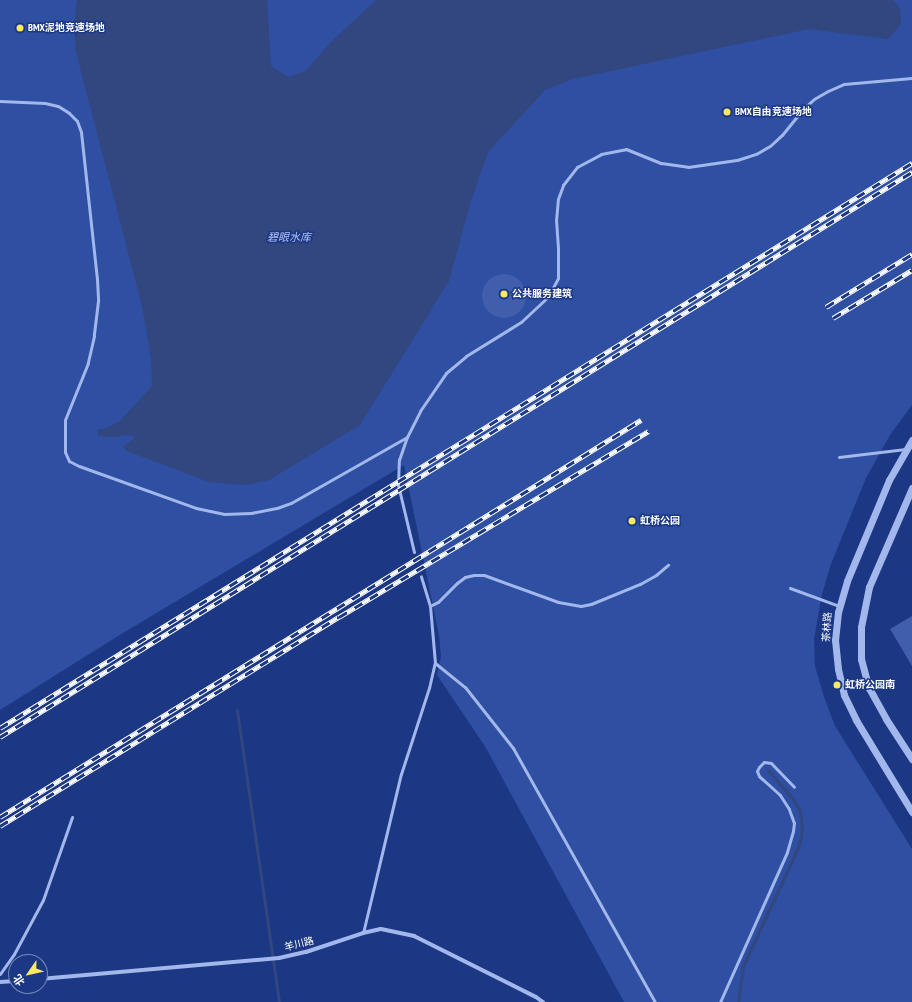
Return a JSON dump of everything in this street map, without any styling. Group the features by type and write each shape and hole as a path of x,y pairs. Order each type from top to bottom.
{"street":[{"name":"茶林路","path":"912,440 889,480 847,580 839,606 835,640 838,668 844,695 856,720 912,812"},
{"path":"912,488 869,587 861,627 862,659 869,688 886,719 912,759"},
{"name":"羊川路","path":"48,978 279,958 306,952 363,933 380,929 414,936 536,997 543,1002"}],"lane":[{"path":"414,552 398,485 399,460 407,437 420,411 446,373 466,356 521,322 543,304 551,293 558,278 556,221 558,200 563,185 577,167 601,154 626,149 661,162 688,167 737,160 756,154 770,146 782,135 804,108 828,90 844,84 912,78"},
{"path":"0,102 45,103 58,106 69,113 77,121 81,132 97,271 98,301 94,336 88,363 65,420 65,449 69,461 196,508 224,514 240,514 263,511 291,502 407,437"},
{"path":"840,456 906,449"},
{"path":"430,606 438,602 457,582 465,577 474,575 484,575 558,602 581,606 591,604 640,584 656,575 668,565"},
{"path":"363,933 400,774 420,718 435,663 430,606 421,576"},
{"path":"790,588 839,606"},
{"path":"435,663 464,687 516,753 656,1002"},
{"path":"720,1002 787,852 793,831 794,823 789,810 780,795 759,776 759,766 764,762 771,763 794,787"},
{"path":"0,974 14,954 43,900 72,817"}],"shaded area":[{"name":"虹桥公园","path":"0,0 912,0 912,405 890,435 866,478 831,564 822,594 814,639 815,666 824,697 835,726 912,849 912,1002 624,1002 486,748 437,675 441,656 439,635 404,465 118,636 0,710"}],"water":[{"name":"碧眼水库","path":"77,0 267,0 271,66 288,77 306,71 330,43 376,0 893,0 900,8 901,24 888,39 809,29 573,79 545,90 488,152 470,204 449,281 360,425 269,480 245,485 209,482 127,451 123,447 136,437 127,435 114,437 98,436 97,430 106,428 120,421 152,386 151,358 142,306 76,52 74,25"}],"building":[{"name":"公共服务建筑","path":"504,274 516,278 522,284 526,296 522,308 516,314 504,318 492,314 486,308 482,296 486,284 492,278"},
{"path":"912,616 912,666 890,629"}],"waterway":[{"path":"237,710 279,1002"},
{"path":"738,1002 743,966 800,842 802,828 800,812 793,799 768,770"}],"railway":[{"path":"0,728 912,163"},
{"path":"0,737 912,172"},
{"path":"826,307 912,254"},
{"path":"833,318 912,270"},
{"path":"0,817 641,420"},
{"path":"0,826 339,617 648,431"}],"place":[{"name":"BMX泥地竞速场地","path":"20,28"},
{"name":"BMX自由竞速场地","path":"727,112"},
{"name":"公共服务建筑","path":"504,294"},
{"name":"虹桥公园","path":"632,521"},
{"name":"虹桥公园南","path":"837,685"}]}
